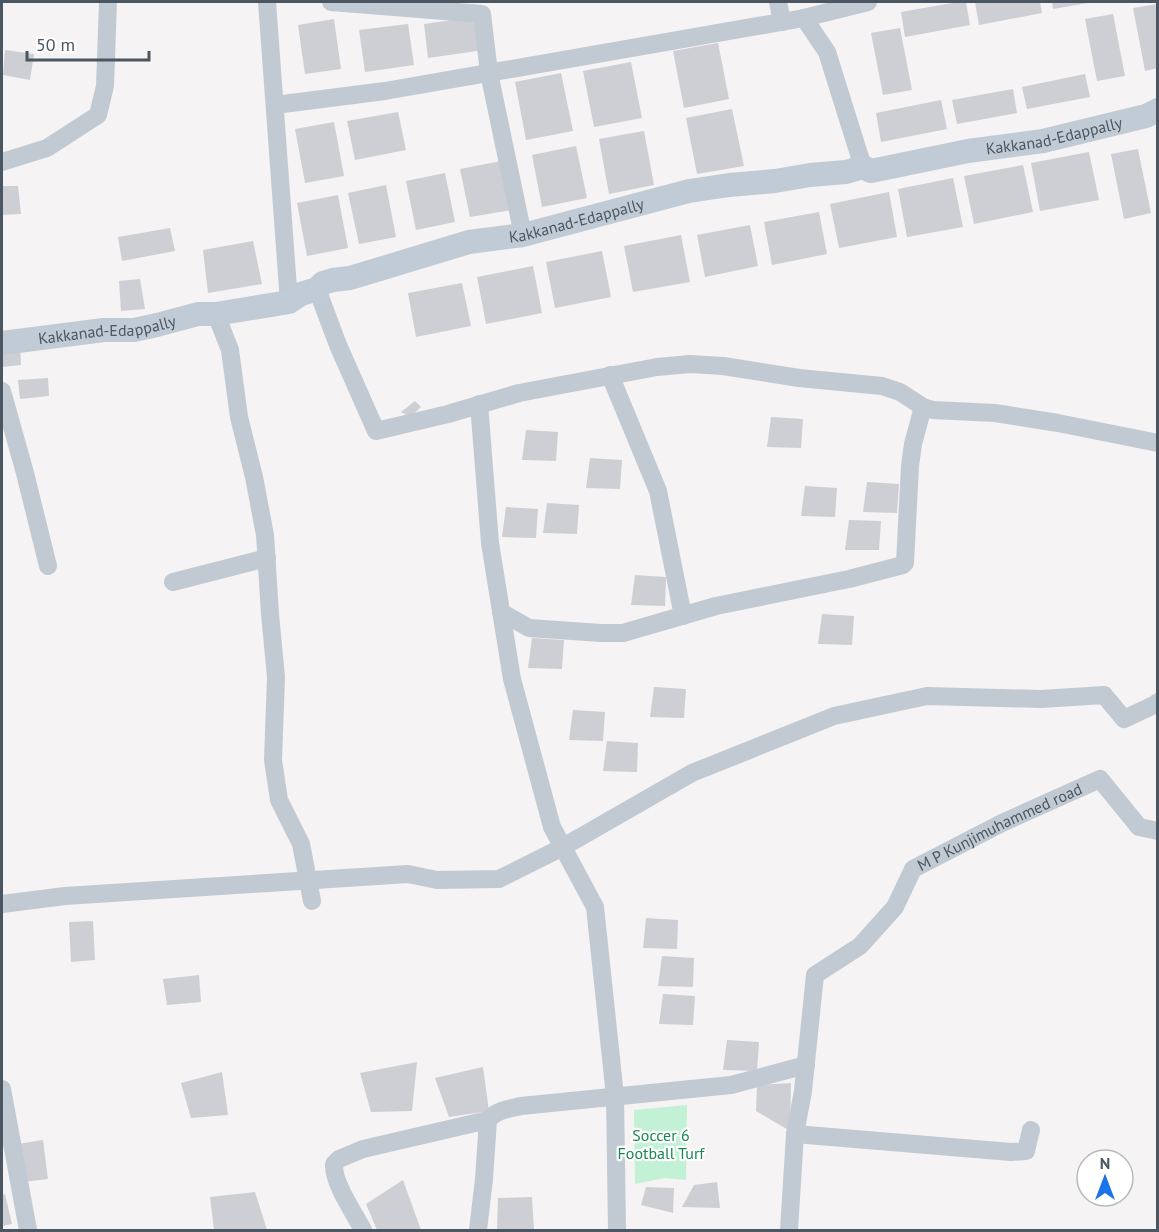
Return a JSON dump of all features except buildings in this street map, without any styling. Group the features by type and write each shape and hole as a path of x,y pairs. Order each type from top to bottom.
{"street":[{"path":"2,162 46,148 98,115 105,86 108,2"},
{"path":"267,2 289,302"},
{"path":"331,2 410,5 482,14 489,73 523,235"},
{"path":"778,2 782,22"},
{"path":"275,105 385,91 489,73 804,18 868,2"},
{"path":"804,18 827,52 863,168"},
{"name":"Kakkanad-Edappally","path":"2,343 104,330 134,330 198,314 216,314 289,302 301,294 317,289 323,283 350,278 469,242 523,235 689,191 863,168 871,171 968,151 1043,141 1146,116 1158,110"},
{"path":"317,289 338,345 376,431 448,414 519,393 657,367 690,364 882,386 900,392 923,407 933,410 995,413 1158,442"},
{"path":"216,314 230,350 239,417 254,477 265,536 276,677 273,760 279,800 301,844 312,901"},
{"path":"610,375 658,491 683,616"},
{"path":"2,391 48,567"},
{"path":"479,404 490,543 512,679 552,827 595,907 615,1096 616,1230"},
{"path":"501,612 529,628 623,633 716,606 849,579 903,565 910,466 913,444 923,407"},
{"path":"173,582 267,558"},
{"path":"2,904 65,896 408,874 437,880 499,879 563,847 692,773 834,716 927,696 1041,699 1104,695 1124,719 1158,702"},
{"name":"M P Kunjimuhammed road","path":"789,1230 795,1134 806,1065 814,975 860,946 895,907 913,869 1002,823 1100,779 1139,827 1158,831"},
{"path":"363,1230 336,1181 333,1164 363,1149 488,1120 497,1112 521,1106 731,1085 806,1065"},
{"path":"2,1089 28,1230"},
{"path":"478,1230 488,1120"},
{"path":"795,1134 1011,1152 1026,1151 1031,1130"}],"green space":[{"name":"Soccer 6 Football Turf","path":"687,1105 686,1180 664,1178 635,1184 634,1110"}]}
